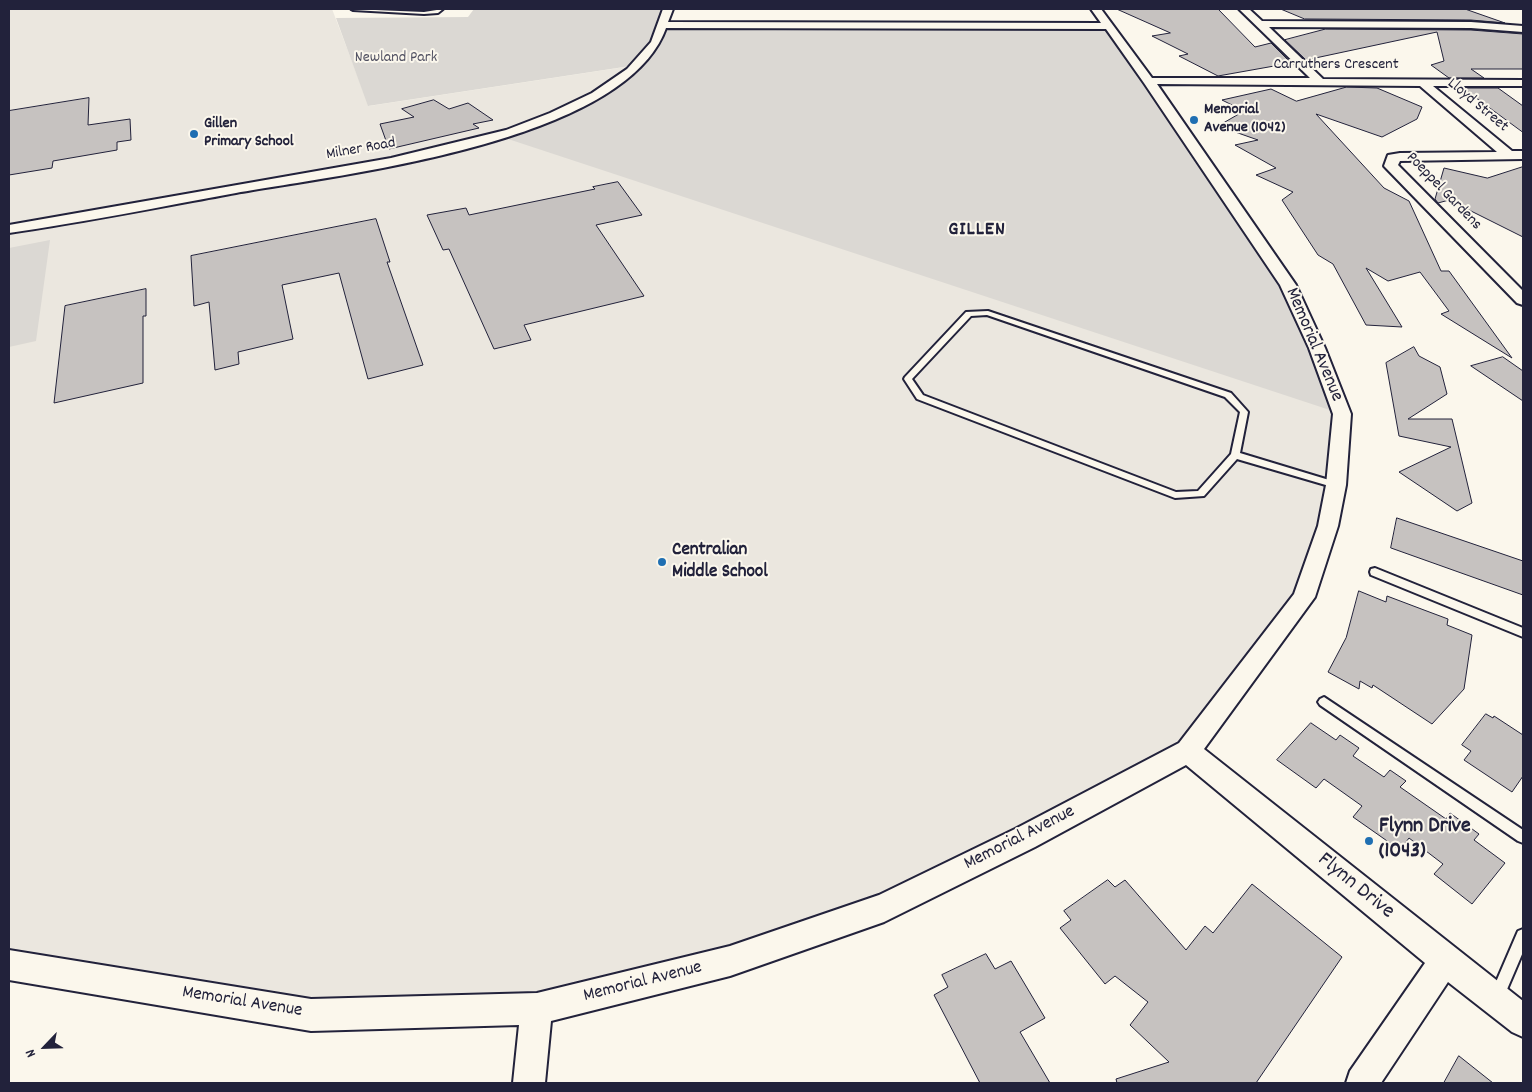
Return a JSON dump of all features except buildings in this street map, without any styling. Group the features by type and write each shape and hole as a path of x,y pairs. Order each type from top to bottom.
{"street":[{"name":"Milner Road","path":"9,229 391,162 436,153 499,136 575,106 610,88 647,56 666,25 668,9"},
{"name":"Memorial Avenue","path":"9,965 311,1015 537,1009 730,961 884,908 1025,838 1188,750 1304,597 1328,526 1336,485 1342,414 1317,348 1288,285 1149,81 1096,9"},
{"path":"1244,9 1319,81"},
{"path":"666,25 816,21 1108,26"},
{"path":"1261,24 1471,25 1523,29"},
{"name":"Carruthers Crescent","path":"1149,81 1523,83"},
{"name":"Lloyd Street","path":"1423,83 1516,155"},
{"name":"Poeppel Gardens","path":"1516,155 1400,157 1393,158 1391,166 1523,300"},
{"name":"Flynn Drive","path":"1188,750 1445,960 1523,1020"},
{"path":"1362,1083 1445,960"},
{"path":"529,1083 537,1009"}],"lane":[{"path":"354,9 357,11 401,10 427,13 441,9"},
{"path":"988,313 1228,395 1244,412 1235,456 1201,494 1175,495 920,397 908,379 969,314 988,313"},
{"path":"1235,456 1336,485"},
{"path":"1374,572 1523,633"},
{"path":"1324,702 1523,837"},
{"path":"1496,999 1523,936"}],"shaded area":[{"name":"Centralian Middle School","path":"9,9 332,9 369,106 638,65 1342,414 1304,597 1188,751 884,908 537,1009 311,1015 9,965"}],"green space":[{"name":"Newland Park","path":"474,9 668,9 666,25 1108,26 1288,285 1342,414 499,136 575,106 637,65 368,106 336,18 468,17"},
{"path":"50,240 36,341 9,347 9,248"}],"place":[{"name":"Memorial Avenue (1042)","path":"1194,120"},
{"name":"Gillen Primary School","path":"194,134"},
{"name":"Centralian Middle School","path":"662,562"},
{"name":"Flynn Drive (1043)","path":"1369,841"}],"district":[{"name":"GILLEN","path":"977,231"}]}
